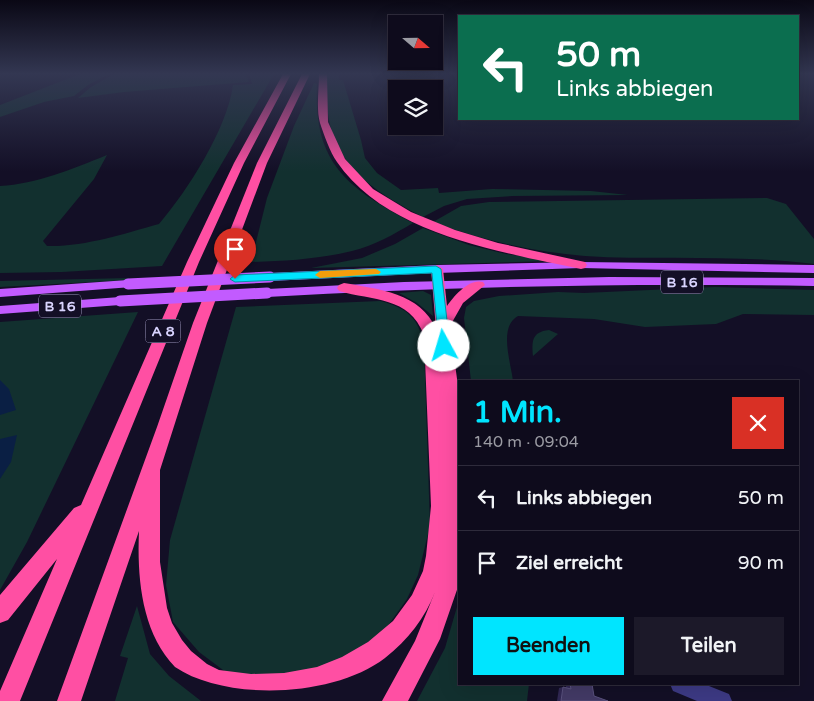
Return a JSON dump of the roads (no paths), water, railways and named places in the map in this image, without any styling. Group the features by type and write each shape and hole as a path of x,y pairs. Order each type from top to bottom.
{"highway":[{"name":"A 8","path":"8,701 208,228 239,163 269,107"},
{"name":"A 8","path":"69,701 151,471 200,324 262,163 290,107"},
{"path":"323,107 326,129 342,165 357,181 378,198 439,229 498,247 582,265"},
{"path":"394,701 428,639 446,593 454,557 458,519 457,466 436,269"},
{"path":"443,326 458,300 478,285"},
{"path":"151,471 152,580 159,620 174,648 195,671 228,688 259,696 290,697 326,687 351,675 379,655 401,633 419,606 432,573 440,538 440,474 431,335 428,322 408,304 390,297 344,288"},
{"path":"0,612 91,501"}],"main road":[{"name":"B 16","path":"0,293 128,284 436,269 582,265 814,269"},
{"name":"B 16","path":"0,310 344,288 586,281 814,282"}],"street":[{"path":"682,685 722,701"}],"water":[{"path":"0,380 9,389 16,410 0,415"},
{"path":"17,435 11,462 0,479 0,439"}]}
